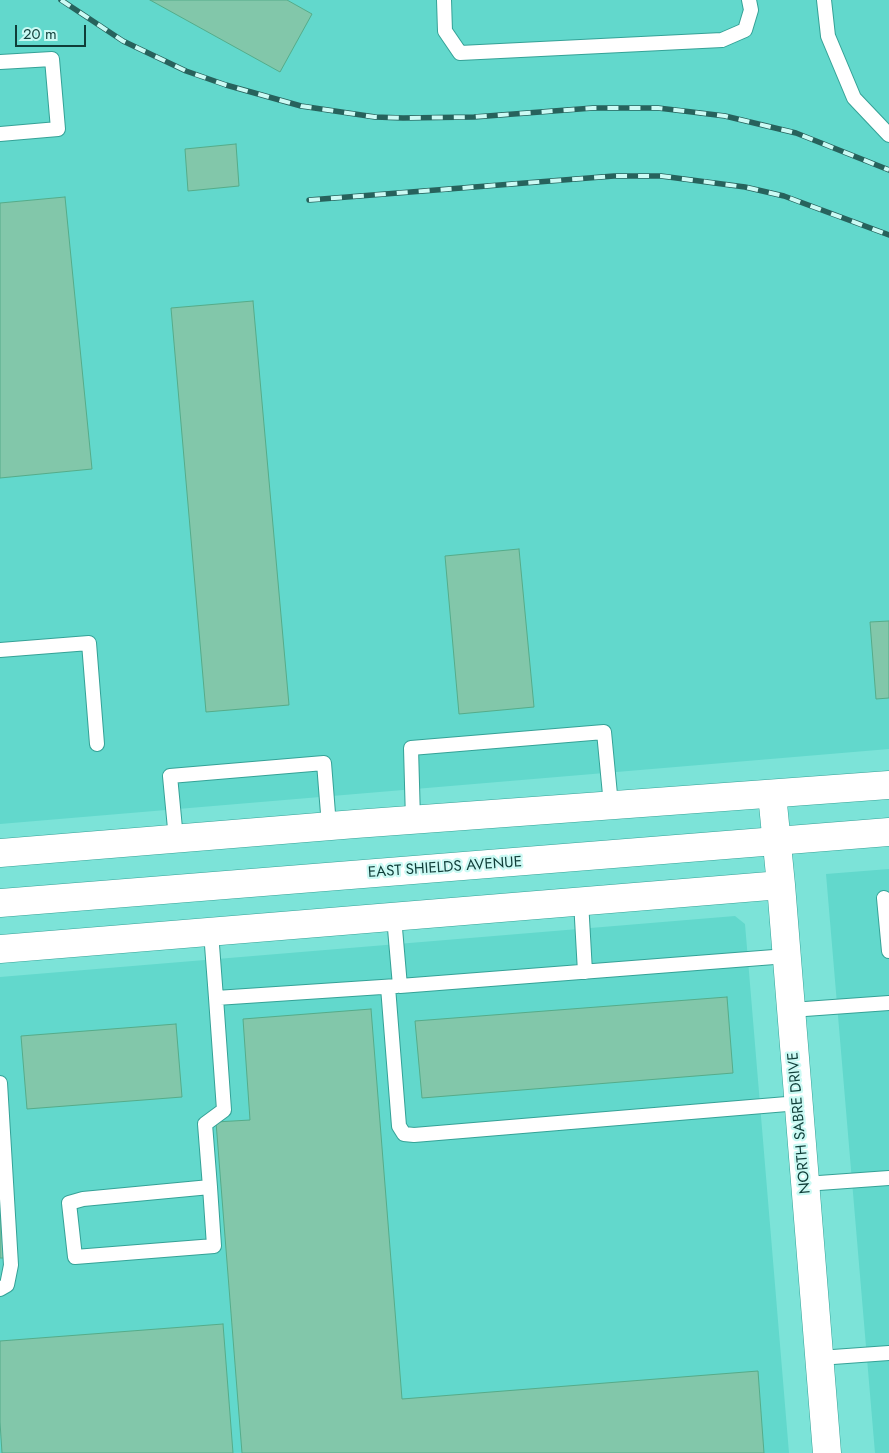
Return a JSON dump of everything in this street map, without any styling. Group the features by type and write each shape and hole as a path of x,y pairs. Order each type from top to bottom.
{"main road":[{"path":"0,853 329,826 889,785"},
{"name":"NORTH SABRE DRIVE","path":"772,794 787,956 826,1453"},
{"name":"EAST SHIELDS AVENUE","path":"0,902 889,832"},
{"path":"0,949 781,885"}],"lane":[{"path":"444,0 445,31 460,53 722,40 745,30 751,10 750,0"},
{"path":"824,0 828,36 854,98 889,135"},
{"path":"0,62 52,59 58,129 0,134"},
{"path":"0,650 90,643 97,744"},
{"path":"413,820 411,748 604,732 611,805"},
{"path":"176,839 170,776 324,764 329,826"},
{"path":"884,898 889,951"},
{"path":"581,901 585,972"},
{"path":"394,916 394,987 399,1126 404,1134 424,1135 798,1103"},
{"path":"210,1188 84,1199 69,1203 75,1257 214,1246 210,1188 205,1124 224,1110 211,932"},
{"path":"216,998 394,987 787,956"},
{"path":"791,1010 889,1002"},
{"path":"0,1083 11,1265 7,1285 0,1289"},
{"path":"805,1184 889,1178"},
{"path":"819,1358 889,1353"}],"shaded area":[{"path":"0,0 889,0 889,749 0,824"},
{"path":"889,869 889,1453 875,1453 826,874"},
{"path":"735,916 745,924 789,1453 0,1453 0,977"}],"building":[{"path":"150,0 287,0 312,14 280,72"},
{"path":"236,144 239,186 188,191 185,149"},
{"path":"65,197 92,469 0,478 0,203"},
{"path":"253,301 289,705 206,712 171,308"},
{"path":"519,549 534,707 459,714 445,556"},
{"path":"889,621 889,698 876,699 870,622"},
{"path":"727,997 733,1073 422,1098 415,1021"},
{"path":"371,1009 402,1399 758,1371 764,1453 242,1453 216,1122 250,1120 243,1019"},
{"path":"176,1024 182,1097 27,1109 21,1036"},
{"path":"0,1186 6,1258 0,1258"},
{"path":"223,1324 233,1453 2,1453 0,1341"}],"railway":[{"path":"61,0 123,41 186,71 226,85 301,106 375,117 403,118 474,117 593,108 658,108 725,116 796,133 889,170"},
{"path":"309,200 614,176 661,176 745,187 784,196 889,235"}]}
